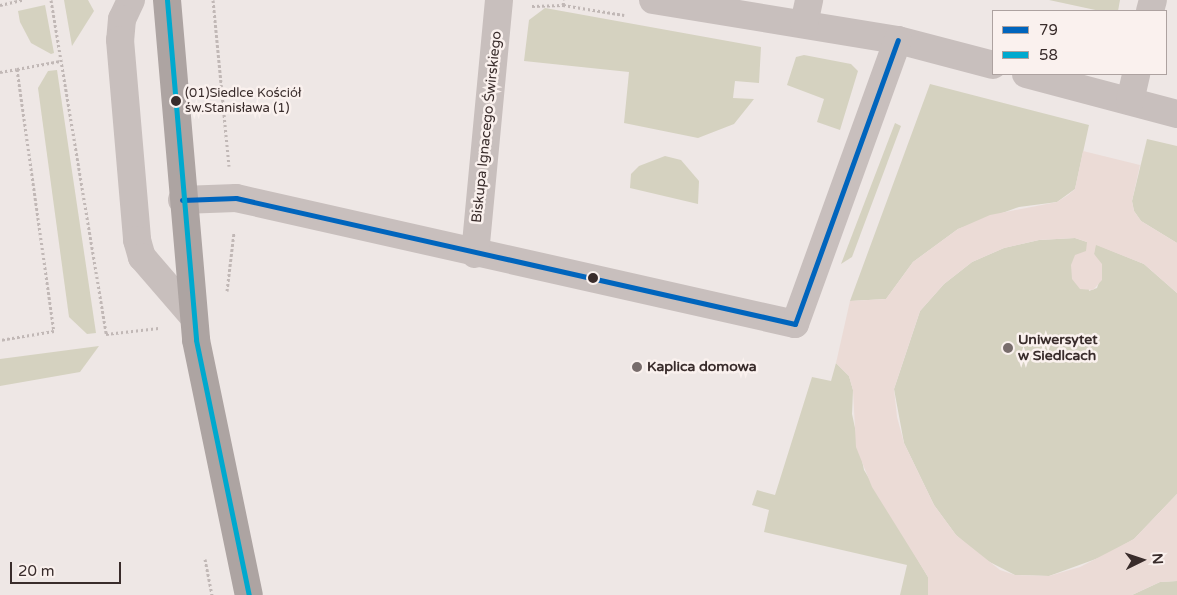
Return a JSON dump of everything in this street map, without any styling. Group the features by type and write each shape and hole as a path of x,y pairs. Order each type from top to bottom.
{"main road":[{"path":"167,0 193,316 249,595"}],"street":[{"name":"Biskupa Ignacego Świrskiego","path":"475,254 499,0"},
{"path":"653,0 806,12 898,40 992,65"},
{"path":"125,6 120,40 137,240 142,257 193,316"},
{"path":"182,200 236,198 475,254 795,324 898,40"},
{"path":"1030,75 1177,114"},
{"path":"1130,101 1136,75"}],"path":[{"path":"0,5 22,0"},
{"path":"51,0 106,334 163,327 164,336"},
{"path":"212,0 226,154 232,173"},
{"path":"563,5 630,16"},
{"path":"0,72 61,61"},
{"path":"0,340 54,331 17,69"},
{"path":"226,296 235,226"}],"shaded area":[{"path":"64,0 88,0 94,11 72,46"},
{"path":"1049,0 1120,0 1118,10 1095,10"},
{"path":"45,5 54,53 51,54 31,43 20,22 18,11"},
{"path":"545,8 761,47 759,83 735,81 733,98 754,99 734,124 698,138 624,123 629,72 524,61 529,20"},
{"path":"804,55 851,64 858,71 840,130 817,122 824,99 787,85 796,57"},
{"path":"57,70 96,333 87,334 69,317 38,88 48,71"},
{"path":"930,84 1089,125 1075,189 1057,202 1019,207 958,229 913,262 886,299 850,301"},
{"path":"895,123 901,126 852,257 841,264"},
{"path":"1147,139 1177,146 1177,243 1141,221 1134,211 1132,201"},
{"path":"1083,151 1140,165 1132,201 1134,211 1141,221 1177,243 1177,293 1144,264 1096,245 1094,254 1102,264 1102,280 1093,290 1080,289 1072,279 1071,265 1075,255 1086,251 1087,242 1075,238 1039,240 1004,248 972,262 944,284 920,311 894,389 897,417 904,443 934,505 956,535 1000,570 1015,575 1049,576 1080,567 1134,539 1177,494 1177,581 1160,582 1132,595 928,595 928,577 872,487 856,447 853,390 849,376 836,363 850,301 886,299 913,262 958,229 990,215 1057,202 1068,195 1075,189"},
{"path":"665,156 681,160 699,181 698,204 630,188 631,174 639,166"},
{"path":"1075,238 1087,242 1089,291 1097,288 1102,274 1094,254 1095,244 1144,264 1177,293 1177,494 1134,539 1104,556 1049,576 1015,575 982,558 956,535 934,505 904,443 894,389 920,311 944,284 972,262 1004,248 1039,240"},
{"path":"99,346 80,372 0,386 0,359"},
{"path":"836,363 849,376 853,390 852,414 864,470 928,577 928,595 900,595 907,565 764,532 769,510 752,505 757,490 775,495 812,377 831,381"},
{"path":"1177,581 1177,595 1132,595 1160,582"}],"transit line":[{"name":"58","path":"167,0 196,340 249,595"},
{"name":"79","path":"182,200 236,198 795,324 898,40"}],"place":[{"name":"(01)Siedlce Kościół św.Stanisława (1)","path":"176,101"},
{"name":"Uniwersytet w Siedlcach","path":"1008,348"},
{"name":"Kaplica domowa","path":"637,367"}]}
